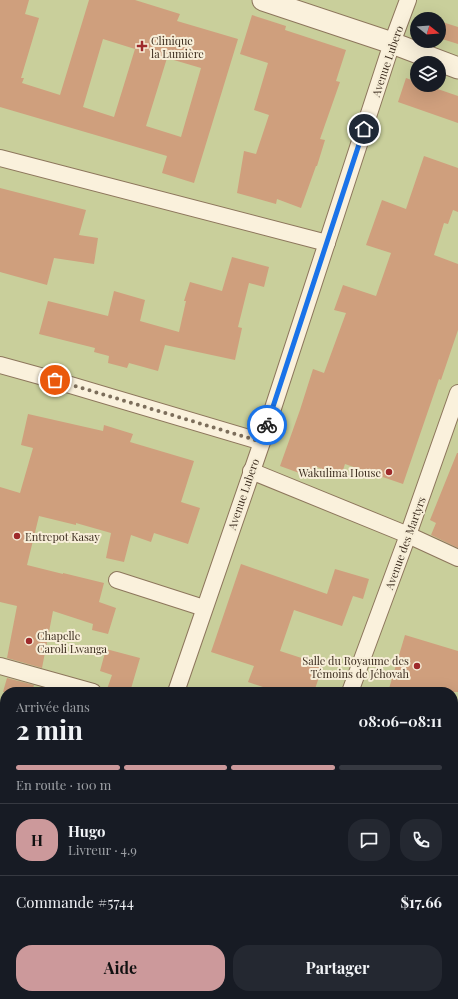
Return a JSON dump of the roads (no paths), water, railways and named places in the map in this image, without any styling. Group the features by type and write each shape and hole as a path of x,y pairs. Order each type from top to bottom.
{"street":[{"path":"263,0 392,43 458,68"},
{"name":"Avenue Lubero","path":"178,687 251,470 262,442 392,43 408,0"},
{"path":"0,158 327,243"},
{"path":"0,365 56,380 262,442"},
{"name":"Avenue des Martyrs","path":"352,687 458,393"},
{"path":"251,470 408,535 458,558"},
{"path":"117,580 204,608"},
{"path":"0,666 75,687"}],"place":[{"name":"Clinique la Lumière","path":"142,46"},
{"name":"Wakulima House","path":"389,472"},
{"name":"Entrepot Kasay","path":"17,536"},
{"name":"Chapelle Caroli Lwanga","path":"29,641"},
{"name":"Salle du Royaume des Témoins de Jéhovah","path":"417,666"}]}
